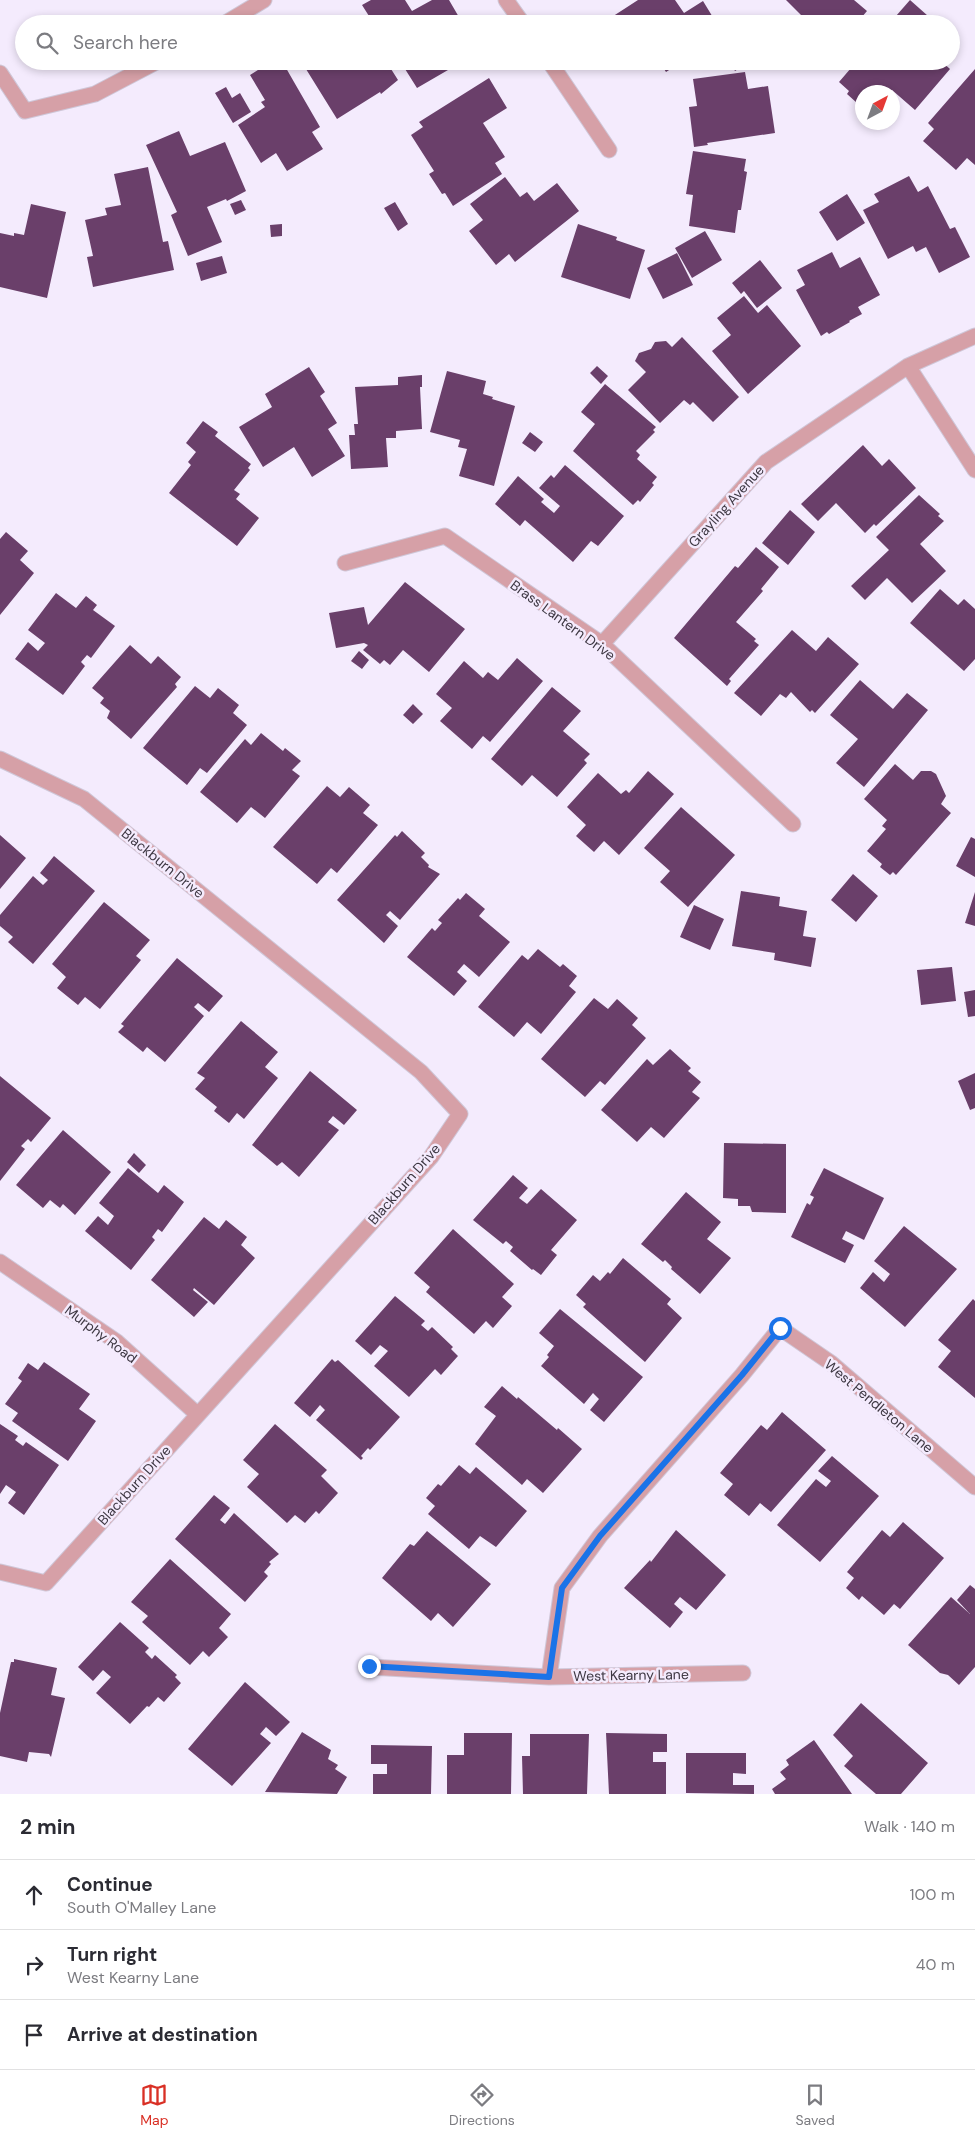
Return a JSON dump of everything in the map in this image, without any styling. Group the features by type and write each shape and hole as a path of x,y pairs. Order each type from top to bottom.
{"street":[{"path":"239,15 264,0"},
{"path":"506,0 517,15"},
{"path":"0,73 25,111 95,94 141,70"},
{"path":"554,70 609,150"},
{"name":"Grayling Avenue","path":"602,644 766,462 908,366 975,336"},
{"path":"908,366 975,470"},
{"name":"Brass Lantern Drive","path":"345,563 445,536 602,644 793,824"},
{"name":"Blackburn Drive","path":"0,759 84,799 421,1072 460,1114 431,1157 197,1414 46,1584 0,1572"},
{"name":"Murphy Road","path":"0,1262 117,1342 197,1414"},
{"name":"West Pendleton Lane","path":"549,1677 562,1588 600,1536 742,1375 780,1328 831,1364 975,1487"},
{"name":"West Kearny Lane","path":"369,1666 549,1677 743,1673"}],"building":[{"path":"371,0 405,0 412,11 432,0 449,0 458,15 368,15 362,5"},
{"path":"638,0 675,0 684,13 703,1 712,15 615,15"},
{"path":"786,0 854,0 867,11 864,15 801,15"},
{"path":"910,0 927,15 897,15"},
{"path":"975,69 975,165 967,158 956,170 923,141 934,129 928,123"},
{"path":"258,70 287,70 320,127 312,132 323,149 287,171 276,153 261,163 238,125 265,107 261,102 265,100 250,75"},
{"path":"307,70 392,70 398,80 381,94 380,92 337,119"},
{"path":"406,70 448,70 417,88"},
{"path":"849,70 949,70 915,110 900,97 900,85 855,85 855,101 847,94 849,91 839,82"},
{"path":"745,72 748,89 768,86 775,133 707,143 708,145 694,147 689,107 697,106 693,79"},
{"path":"489,78 507,108 483,123 505,157 495,163 502,174 453,206 445,193 442,194 429,174 434,171 411,135 423,127 419,122"},
{"path":"226,87 232,98 240,93 251,112 233,123 215,93"},
{"path":"179,131 190,156 225,142 246,191 227,201 226,199 207,207 222,242 188,256 171,215 177,212 146,145"},
{"path":"693,151 746,159 744,171 747,172 735,233 689,226 693,195 686,194"},
{"path":"148,167 163,242 168,241 174,270 93,287 87,257 93,256 85,220 107,215 105,208 121,205 114,174"},
{"path":"909,176 918,192 928,186 950,229 955,227 970,257 939,273 926,247 916,252 913,246 888,259 863,210 879,202 874,194"},
{"path":"505,177 520,197 527,192 534,201 557,183 579,211 515,262 509,254 496,265 469,231 483,220 470,204"},
{"path":"847,194 865,223 837,241 819,212"},
{"path":"241,200 246,210 235,215 230,204"},
{"path":"395,202 408,224 398,231 384,208"},
{"path":"31,204 66,212 47,298 0,287 0,233 14,236 14,233 24,235"},
{"path":"282,224 282,236 271,237 270,225"},
{"path":"578,224 617,237 616,240 645,250 630,299 561,277"},
{"path":"705,231 722,260 692,278 675,248"},
{"path":"832,252 840,268 860,257 880,295 858,307 862,314 829,334 827,332 821,336 796,290 805,285 797,270"},
{"path":"677,253 693,285 663,299 647,268"},
{"path":"222,256 227,273 201,281 196,263"},
{"path":"760,260 782,288 757,308 744,291 741,294 732,283"},
{"path":"744,296 758,313 767,305 801,346 748,394 712,351 731,335 717,318"},
{"path":"682,337 739,397 713,422 693,402 690,405 684,400 660,423 628,390 646,372 635,361 639,353 651,349 655,342 666,341 672,347"},
{"path":"597,366 608,376 601,384 590,373"},
{"path":"309,367 325,392 320,396 337,423 328,429 345,456 312,477 294,447 263,467 239,427 272,407 265,394"},
{"path":"447,371 486,381 483,394 493,397 492,399 515,406 494,486 459,476 467,449 458,447 460,440 430,432"},
{"path":"422,375 422,387 420,387 422,429 396,431 396,438 386,438 388,467 351,469 349,435 355,435 354,424 358,424 355,387 398,385 398,377"},
{"path":"605,384 656,427 653,430 655,432 636,451 640,455 637,459 657,477 652,483 654,485 640,502 638,500 633,505 573,451 595,424 581,412"},
{"path":"203,421 218,432 215,436 251,464 248,468 250,470 234,490 240,494 236,499 259,518 237,546 169,493 191,465 188,462 196,452 186,443"},
{"path":"530,432 543,442 535,452 522,443"},
{"path":"863,445 882,466 889,459 916,488 876,526 874,524 865,533 836,503 818,521 801,504"},
{"path":"565,465 624,516 598,546 591,541 573,562 525,520 520,526 495,504 518,476 544,499 541,502 554,513 560,506 539,488 551,475 554,478"},
{"path":"919,495 940,514 938,516 944,521 920,544 946,571 912,603 887,578 865,600 851,586 889,550 876,537"},
{"path":"790,510 815,532 788,565 762,543"},
{"path":"6,532 28,551 20,560 34,573 0,615 0,539"},
{"path":"756,547 779,567 761,589 763,591 736,622 756,639 754,641 759,645 729,679 731,681 727,686 674,638 735,566 738,568"},
{"path":"405,582 465,629 429,672 403,650 390,665 384,660 380,664 363,650 368,645 364,643 336,648 329,613 364,607 368,625"},
{"path":"940,589 958,605 964,599 975,609 975,659 964,671 910,623"},
{"path":"56,593 76,608 86,596 97,605 93,610 115,626 91,658 87,655 81,662 85,666 63,695 15,659 28,642 38,651 45,643 28,630"},
{"path":"792,630 816,651 828,637 859,664 815,713 812,710 810,712 791,692 786,698 780,694 761,716 734,693"},
{"path":"130,645 151,664 158,656 181,677 175,684 177,687 131,739 107,718 110,711 100,703 104,698 92,688"},
{"path":"359,651 369,660 362,669 351,661"},
{"path":"517,658 543,681 490,742 483,736 472,749 440,721 452,708 436,694 464,661 483,678 488,672 498,680"},
{"path":"860,680 893,709 907,693 928,710 864,787 836,763 858,739 830,715"},
{"path":"195,686 210,698 218,688 239,705 233,713 247,725 207,773 200,768 187,785 143,748"},
{"path":"552,687 581,711 563,731 590,754 584,760 587,763 557,797 532,775 522,786 491,759"},
{"path":"413,704 423,714 413,724 403,715"},
{"path":"261,733 283,751 285,748 301,761 292,770 300,776 265,818 251,807 237,823 200,792 245,739 251,745"},
{"path":"895,764 913,780 921,771 931,771 936,774 946,796 941,804 951,813 896,875 893,872 890,875 880,867 882,864 867,851 886,829 882,826 887,820 864,799"},
{"path":"648,771 674,794 619,855 604,841 594,852 576,836 586,825 567,807 598,773 621,794 626,790 629,793"},
{"path":"327,786 340,797 349,787 370,805 363,813 378,825 337,873 331,868 317,884 273,847"},
{"path":"681,807 735,855 688,907 660,882 670,871 644,848"},
{"path":"402,831 425,853 421,857 429,865 428,867 440,874 400,920 390,911 386,915 398,926 384,943 337,900 395,835 397,837"},
{"path":"0,835 26,858 0,889"},
{"path":"971,837 975,839 975,877 956,866"},
{"path":"54,856 95,891 33,964 8,942 13,937 0,926 0,915 33,876 43,885 48,880 40,873"},
{"path":"853,874 878,896 856,922 831,900"},
{"path":"741,891 780,897 779,906 807,911 803,936 816,938 811,967 774,960 775,953 732,946"},
{"path":"975,892 975,926 965,923"},
{"path":"466,893 485,909 479,916 510,942 479,977 464,964 457,972 467,981 454,996 407,957 432,928 435,931 442,923 438,920 458,898 460,900"},
{"path":"104,902 150,940 136,956 141,960 100,1009 85,997 78,1005 57,988 66,977 52,964"},
{"path":"694,905 724,919 710,950 680,937"},
{"path":"538,949 560,967 563,964 577,976 569,986 576,992 541,1034 527,1022 514,1037 478,1007 522,955 528,960"},
{"path":"177,958 223,996 209,1012 198,1003 194,1007 204,1016 165,1062 147,1047 143,1052 118,1032 124,1026 121,1024"},
{"path":"952,967 956,1001 921,1005 917,970"},
{"path":"975,990 975,1016 968,1017 964,992"},
{"path":"594,998 608,1009 617,999 638,1018 632,1025 646,1038 605,1085 600,1081 585,1097 541,1059"},
{"path":"241,1021 278,1052 265,1067 278,1078 244,1119 237,1113 229,1123 214,1111 217,1107 195,1089 205,1078 197,1073"},
{"path":"670,1049 691,1068 688,1071 701,1082 692,1092 700,1098 664,1138 651,1127 637,1142 601,1110 647,1059 653,1065"},
{"path":"310,1071 357,1110 344,1125 333,1116 328,1122 339,1130 299,1177 282,1162 277,1166 252,1145"},
{"path":"975,1073 975,1108 970,1110 958,1081"},
{"path":"0,1076 51,1118 31,1142 28,1139 21,1146 25,1149 0,1181"},
{"path":"63,1130 111,1172 75,1215 63,1204 60,1208 50,1200 43,1208 16,1185"},
{"path":"724,1143 786,1144 786,1213 752,1212 750,1206 738,1206 738,1199 723,1198"},
{"path":"134,1153 146,1165 139,1173 127,1162"},
{"path":"128,1168 158,1193 164,1185 184,1202 162,1232 158,1229 152,1237 155,1240 131,1270 85,1231 98,1216 108,1225 114,1216 99,1203"},
{"path":"824,1168 884,1198 864,1240 846,1231 842,1239 854,1245 845,1263 791,1237 807,1203 810,1205 814,1197 810,1195"},
{"path":"513,1175 528,1188 519,1198 527,1204 541,1189 577,1220 551,1250 557,1255 541,1275 532,1270 510,1251 513,1247 506,1241 503,1244 473,1220"},
{"path":"686,1192 721,1222 707,1239 731,1258 700,1294 671,1269 672,1267 665,1260 663,1262 641,1244"},
{"path":"204,1217 219,1229 226,1220 247,1237 241,1245 255,1258 214,1305 194,1288 193,1290 208,1302 194,1317 151,1280"},
{"path":"904,1226 957,1269 905,1327 860,1288 873,1272 884,1282 890,1274 874,1261"},
{"path":"453,1229 514,1284 502,1297 512,1306 493,1328 486,1321 474,1334 426,1292 430,1287 414,1273"},
{"path":"623,1258 671,1299 667,1304 682,1318 645,1362 583,1307 586,1304 576,1295 593,1275 600,1281 608,1272 610,1274"},
{"path":"395,1296 425,1321 421,1325 428,1331 432,1327 453,1347 451,1349 458,1356 441,1375 435,1369 409,1397 374,1366 388,1351 380,1345 371,1355 355,1341"},
{"path":"973,1299 975,1301 975,1398 938,1367 951,1351 938,1340"},
{"path":"560,1309 643,1377 604,1422 590,1410 599,1399 593,1393 584,1404 541,1366 549,1357 547,1355 554,1346 539,1333"},
{"path":"332,1359 335,1362 338,1360 400,1417 370,1450 368,1448 361,1456 363,1458 361,1460 316,1420 325,1410 320,1405 310,1417 294,1403"},
{"path":"44,1362 90,1394 79,1409 96,1421 68,1461 12,1421 18,1413 5,1404 22,1381 18,1378 28,1363 38,1370"},
{"path":"502,1386 557,1430 558,1428 582,1449 543,1493 527,1479 522,1485 475,1444 496,1416 484,1407"},
{"path":"782,1412 826,1450 771,1512 760,1503 749,1516 724,1495 733,1484 720,1473 761,1425 767,1430"},
{"path":"0,1424 18,1436 15,1440 23,1446 26,1442 59,1465 24,1515 8,1503 16,1492 6,1485 0,1494"},
{"path":"275,1424 327,1470 321,1476 338,1493 319,1514 316,1511 305,1523 295,1515 287,1523 247,1487 259,1474 243,1460"},
{"path":"832,1456 879,1496 820,1562 777,1525 816,1479 826,1487 831,1481 818,1471"},
{"path":"459,1465 470,1474 476,1467 527,1511 496,1547 480,1536 469,1549 428,1514 435,1506 426,1498 438,1484 441,1486"},
{"path":"214,1495 230,1508 220,1520 225,1524 234,1513 279,1554 269,1562 271,1564 264,1572 268,1576 245,1602 175,1539"},
{"path":"903,1522 944,1558 900,1609 894,1604 884,1615 862,1596 859,1600 846,1588 854,1578 847,1572 882,1530 890,1537"},
{"path":"676,1530 726,1575 696,1610 680,1597 674,1604 683,1612 670,1628 624,1588 650,1560 651,1562"},
{"path":"427,1531 491,1584 453,1627 438,1613 431,1621 382,1578 410,1544 414,1546"},
{"path":"170,1559 231,1614 219,1628 228,1637 209,1657 203,1651 190,1665 142,1622 148,1616 131,1602"},
{"path":"970,1585 975,1589 975,1667 959,1685 948,1675 940,1673 908,1645 951,1597 970,1614 957,1600"},
{"path":"120,1622 149,1648 145,1652 152,1659 155,1655 177,1675 175,1677 181,1683 164,1702 158,1697 130,1724 96,1693 111,1677 103,1670 93,1681 78,1667"},
{"path":"14,1659 57,1668 51,1695 65,1698 51,1757 49,1754 29,1752 27,1762 0,1756 0,1713 11,1662 14,1662"},
{"path":"245,1682 290,1722 276,1736 266,1727 260,1734 271,1743 232,1786 188,1749"},
{"path":"861,1703 928,1763 901,1794 876,1794 844,1766 853,1756 833,1735"},
{"path":"302,1732 331,1750 328,1759 338,1765 335,1769 347,1777 337,1794 265,1792"},
{"path":"464,1733 512,1733 511,1794 447,1794 447,1755 464,1755"},
{"path":"606,1733 667,1734 667,1752 653,1752 653,1762 666,1762 666,1794 609,1794"},
{"path":"530,1734 589,1734 587,1794 523,1794 522,1756 530,1756"},
{"path":"814,1740 852,1794 775,1794 772,1789 786,1779 780,1772 789,1765 786,1760"},
{"path":"371,1745 432,1746 431,1794 373,1794 373,1774 387,1774 387,1764 371,1764"},
{"path":"686,1753 746,1753 746,1774 733,1773 733,1785 754,1785 754,1794 686,1793"}],"route":[{"path":"369,1666 549,1677 562,1588 600,1536 742,1375 780,1328"}]}
